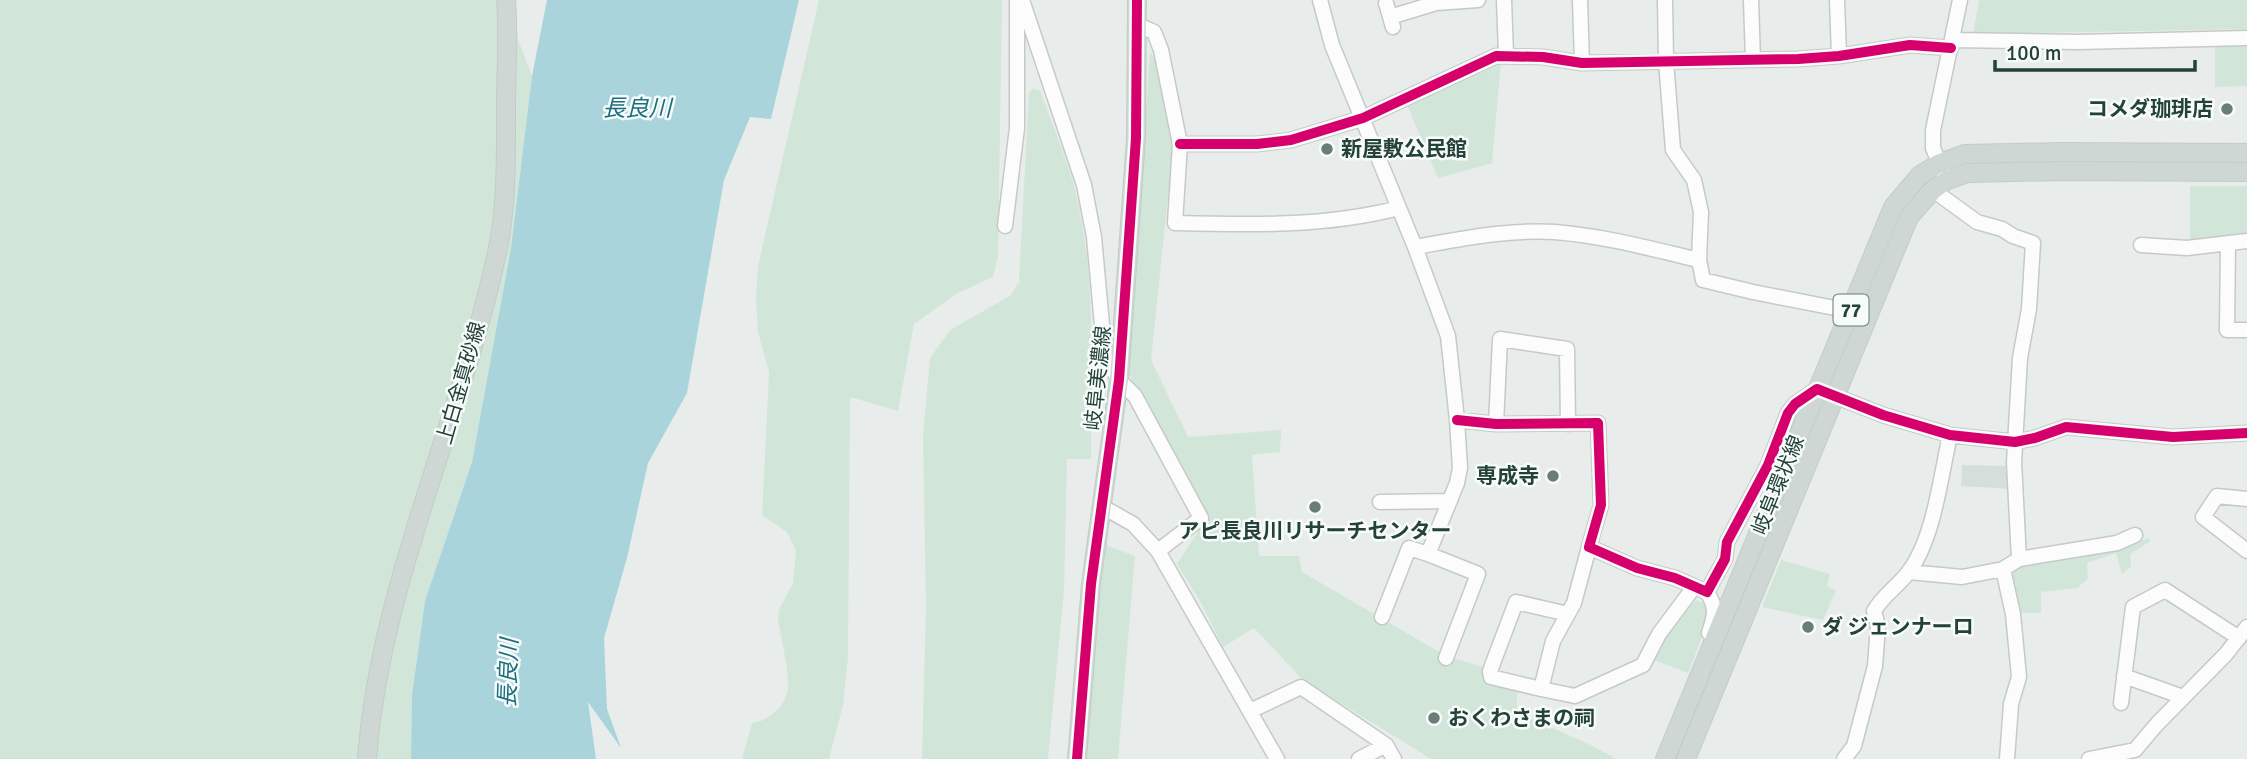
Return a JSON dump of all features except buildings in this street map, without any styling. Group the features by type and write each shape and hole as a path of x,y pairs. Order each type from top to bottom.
{"main road":[{"name":"上白金真砂線","path":"367,759 370,709 384,646 413,539 463,382 499,246 505,167 506,0"},
{"name":"岐阜美濃線","path":"1077,759 1091,584 1119,380 1136,138 1137,0"},
{"name":"岐阜環状線","path":"1665,759 1893,208 1920,175 1938,164 1965,154 2247,153"},
{"path":"1940,185 1968,173 2247,172"},
{"name":"岐阜環状線","path":"1686,759 1909,217 1940,185"}],"street":[{"path":"1005,226 1017,128 1019,0"},
{"path":"1019,0 1084,185 1094,237 1105,358 1119,380 1135,396 1201,518 1158,551"},
{"path":"1320,0 1332,45 1415,247 1448,336 1460,467 1457,483 1429,554"},
{"path":"1390,15 1436,3 1478,0"},
{"path":"1504,0 1506,55"},
{"path":"1580,0 1582,64"},
{"path":"1665,0 1666,61 1673,150 1694,180 1701,212 1699,260 1703,280 1850,311"},
{"path":"1751,0 1753,60"},
{"path":"1837,0 1839,56"},
{"path":"1960,0 1933,130 1933,148 1940,185 1977,222 2034,243 2029,309 2020,358 2015,442 2019,559"},
{"path":"1138,25 1154,32 1161,50 1180,144 1175,223 1263,226 1312,224 1364,218 1399,208"},
{"path":"1180,144 1257,144 1291,140 1363,118 1496,56 1506,55 1543,57 1582,64 1839,56 1910,45 2247,38"},
{"path":"1415,247 1489,234 1554,232 1660,250 1699,260"},
{"path":"2141,245 2187,248 2247,241"},
{"path":"2228,243 2227,330 2247,330"},
{"path":"1496,424 1500,339 1567,349 1568,424"},
{"path":"1568,614 1516,602 1490,671 1491,677 1575,696 1643,665 1659,634 1725,559 1727,542 1768,466 1788,413 1795,404 1817,389 1883,415 1950,435 2015,442 2066,427 2173,437 2247,433"},
{"path":"1457,420 1496,424 1598,423 1601,505 1574,603 1553,641 1541,689"},
{"path":"1844,759 1854,746 1875,666 1878,626 1874,611 1879,602 1909,572 1924,547 1950,435"},
{"path":"2247,499 2217,496 2203,517 2247,551"},
{"path":"1380,502 1450,501"},
{"path":"1101,506 1133,524 1158,551 1278,759"},
{"path":"1909,572 1962,577 2003,569 2019,559 2118,543 2135,536"},
{"path":"1588,547 1637,568 1675,578 1700,590 1723,596 1730,585 1740,577"},
{"path":"1382,617 1409,548 1478,573 1446,658"},
{"path":"2003,569 2012,614 2019,677 2011,704 2007,759"},
{"path":"1700,590 1715,605 1716,612 1703,650 1704,664"},
{"path":"2089,759 2136,755 2183,697 2243,633 2165,590 2133,607 2121,703"},
{"path":"2124,676 2183,697"},
{"path":"1250,711 1301,687 1386,745 1394,759"},
{"path":"1359,759 1386,745"}],"shaded area":[{"path":"1962,465 2012,466 2012,489 1961,486"}],"green space":[{"path":"0,0 503,0 532,76 511,248 472,462 425,601 412,695 411,759 0,759"},
{"path":"819,0 1002,0 998,257 993,277 956,294 914,324 898,411 850,397 848,657 843,705 829,759 742,759 752,723 765,719 781,706 788,687 778,620 779,610 793,583 796,551 787,532 762,515 769,372 758,332 756,299 758,266"},
{"path":"1979,0 2247,0 2247,29 1973,34"},
{"path":"2247,42 2247,86 2215,87 2215,43"},
{"path":"1150,52 1158,64 1173,148 1151,360 1188,437 1281,430 1280,452 1252,455 1259,556 1299,556 1302,572 1446,656 1483,667 1486,679 1517,686 1517,712 1616,759 1431,759 1303,680 1254,628 1223,647 1200,601 1177,564 1206,519 1128,371"},
{"path":"1501,62 1492,163 1438,178 1407,105"},
{"path":"1032,89 1040,90 1074,186 1086,253 1092,356 1091,459 1067,459 1064,590 1048,759 922,759 926,607 923,435 930,358 950,330 1010,296 1019,282 1025,287 1019,281 1029,93"},
{"path":"2190,186 2247,186 2247,236 2190,242"},
{"path":"2149,538 2151,541 2130,554 2131,567 2122,574 2116,553 2087,563 2088,579 2077,588 2041,592 2041,613 2017,613 2011,572 2021,565 2120,547"},
{"path":"1106,545 1135,556 1118,759 1087,759 1090,679"},
{"path":"1781,560 1830,574 1827,586 1836,591 1823,620 1762,607"},
{"path":"1696,600 1709,606 1709,611 1688,673 1654,660 1664,635"}],"water":[{"name":"長良川","path":"547,0 799,0 771,119 750,117 724,180 687,393 648,463 627,558 604,638 607,709 621,748 588,702 596,759 411,759 412,695 425,601 472,462 511,248 532,76"}],"cycle path":[{"path":"1077,759 1091,584 1119,380 1136,138 1137,0"},
{"path":"1180,144 1257,144 1291,140 1363,118 1496,56 1543,57 1582,63 1798,59 1839,56 1910,45 1951,48"},
{"path":"1457,420 1496,424 1598,423 1601,505 1589,547 1637,568 1675,578 1707,592 1725,559 1727,542 1768,465 1788,413 1795,404 1817,389 1883,415 1950,435 2015,442 2066,427 2173,437 2247,433"}],"place":[{"name":"コメダ珈琲店","path":"2227,109"},
{"name":"新屋敷公民館","path":"1327,149"},
{"name":"専成寺","path":"1553,476"},
{"name":"アピ長良川リサーチセンター","path":"1315,507"},
{"name":"ダ ジェンナーロ","path":"1808,627"},
{"name":"おくわさまの祠","path":"1434,718"}]}
